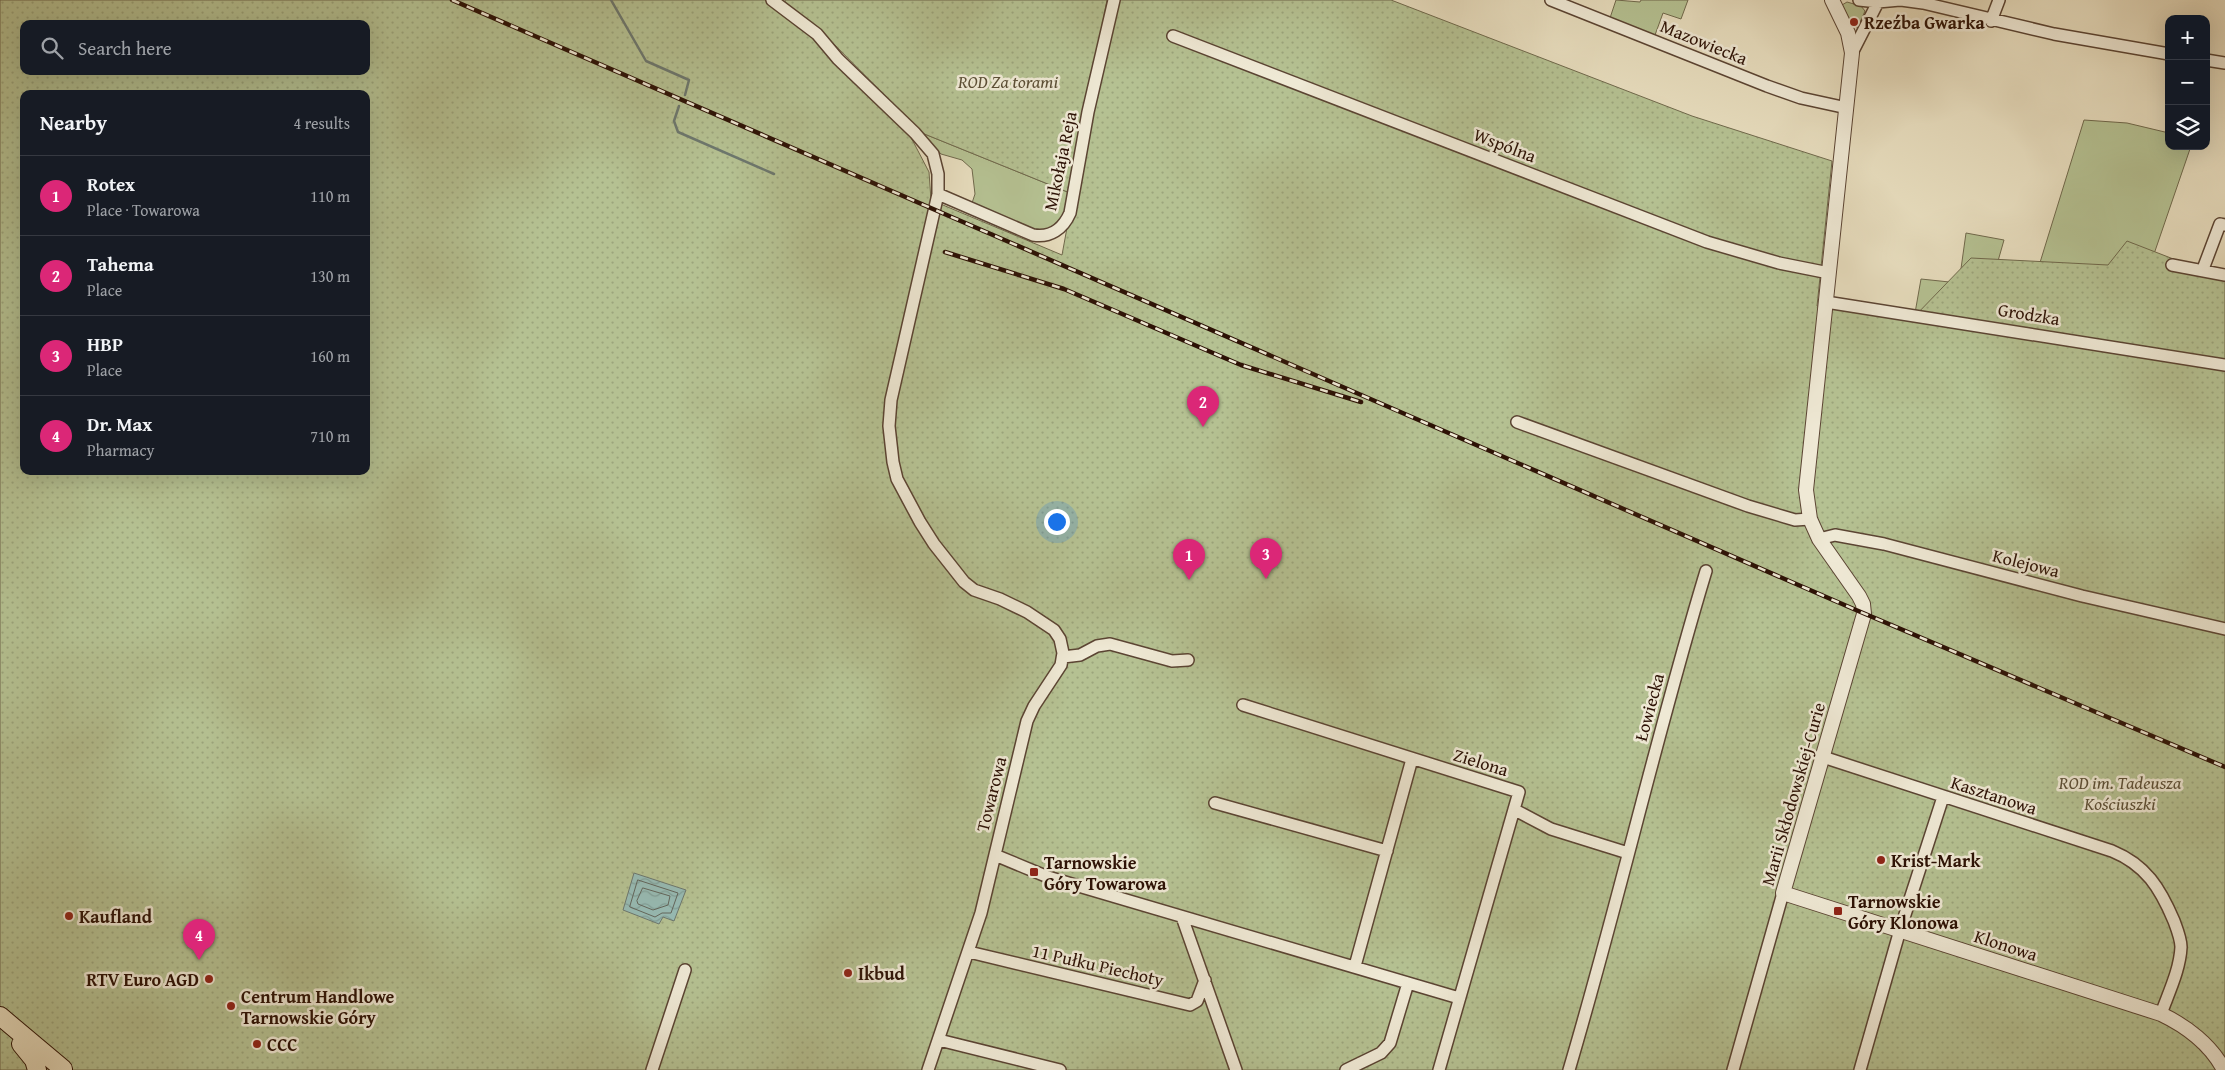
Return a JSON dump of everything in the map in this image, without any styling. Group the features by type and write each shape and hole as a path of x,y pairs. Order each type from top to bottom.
{"highway":[{"path":"0,1016 67,1070"},
{"path":"0,1026 25,1048 34,1060 37,1070"}],"street":[{"path":"772,0 817,34 838,59 915,133 932,154 938,174 938,194 891,400 890,444 896,475 925,529 964,582 974,590 1014,605 1054,630 1062,642 1063,657 1080,655 1097,646 1110,644 1172,661 1188,660"},
{"name":"Mikołaja Reja","path":"938,194 1033,234 1048,235 1062,227 1070,213 1088,112 1114,0"},
{"name":"Mazowiecka","path":"1552,0 1784,92 1801,98 1847,108"},
{"path":"1819,539 1810,519 1806,490 1852,53 1848,33 1832,0"},
{"path":"1859,0 1878,2 1900,0 1923,3 1991,21 2165,53"},
{"path":"1991,21 1999,0"},
{"path":"1852,53 1878,2"},
{"name":"Wspólna","path":"1173,36 1707,242 1779,263 1830,272"},
{"path":"2210,61 2225,63"},
{"path":"2203,269 2220,224 2225,225"},
{"path":"2172,265 2203,269 2225,275"},
{"name":"Grodzka","path":"1826,302 2225,365"},
{"path":"1517,422 1748,506 1795,520 1810,519"},
{"name":"Kolejowa","path":"1819,539 1835,535 1884,544 2082,596 2225,630"},
{"name":"Marii Skłodowskiej-Curie","path":"1733,1070 1864,614 1864,604 1819,539"},
{"name":"Łowiecka","path":"1569,1070 1706,571"},
{"name":"Towarowa","path":"928,1070 981,913 1028,721 1034,706 1061,665 1063,657"},
{"name":"Zielona","path":"1242,705 1519,792 1438,1070"},
{"name":"Kasztanowa","path":"1823,757 2112,851 2133,861 2148,876 2164,898 2181,944 2178,963 2161,1014"},
{"path":"1355,966 1412,759"},
{"path":"1860,1070 1900,930 1943,797"},
{"path":"1215,803 1386,851"},
{"path":"1515,810 1551,829 1628,853"},
{"path":"995,855 1048,878 1183,921 1355,966 1459,998"},
{"name":"Klonowa","path":"1783,893 2161,1014 2189,1030 2223,1064"},
{"path":"1183,921 1236,1070"},
{"name":"11 Pułku Piechoty","path":"969,952 1190,1005 1197,1001 1205,980"},
{"path":"652,1070 685,970"},
{"path":"1346,1070 1382,1053 1390,1044 1408,983"},
{"path":"939,1040 1043,1068 1060,1070"}],"green space":[{"name":"ROD im. Tadeusza Kościuszki","path":"0,0 782,0 780,9 831,52 904,124 929,172 931,200 1062,255 1082,146 1113,0 1391,0 1692,116 1832,161 1817,306 1913,318 1971,258 2108,265 2127,241 2225,279 2225,1070 0,1070"},
{"name":"ROD Za torami","path":"785,0 1107,0 1070,193 922,133 819,29 785,3"},
{"path":"1616,0 1640,2 1641,0 1688,0 1681,19 1663,13 1655,35 1609,21"},
{"path":"1847,2 1861,6 1865,11 1858,27 1856,27 1856,19 1851,18 1850,27 1842,5"},
{"path":"2084,120 2127,123 2165,132 2165,150 2190,150 2154,254 1915,313 1921,279 1959,283 1966,233 2004,240 1998,261 2038,269"},
{"path":"922,133 1070,193 1067,209 1054,228 1038,232 971,206 975,194 972,169 962,160 941,154"}],"water":[{"path":"634,873 686,890 674,921 663,917 659,924 623,910"}],"waterway":[{"path":"611,0 646,61 689,80 685,95"},
{"path":"679,106 674,121 678,132 774,174"}],"railway":[{"path":"452,0 1856,610 2225,767"},
{"path":"945,252 1064,289 1241,365 1361,402"}],"place":[{"name":"Rzeźba Gwarka","path":"1854,22"},
{"name":"Tahema","path":"1203,427"},
{"name":"HBP","path":"1266,579"},
{"name":"Rotex","path":"1189,580"},
{"name":"Krist-Mark","path":"1881,860"},
{"name":"Tarnowskie Góry Towarowa","path":"1034,872"},
{"name":"Tarnowskie Góry Klonowa","path":"1838,911"},
{"name":"Kaufland","path":"69,916"},
{"name":"Dr. Max","path":"199,960"},
{"name":"Ikbud","path":"848,973"},
{"name":"RTV Euro AGD","path":"209,979"},
{"name":"Centrum Handlowe Tarnowskie Góry","path":"231,1006"},
{"name":"CCC","path":"257,1044"}]}
